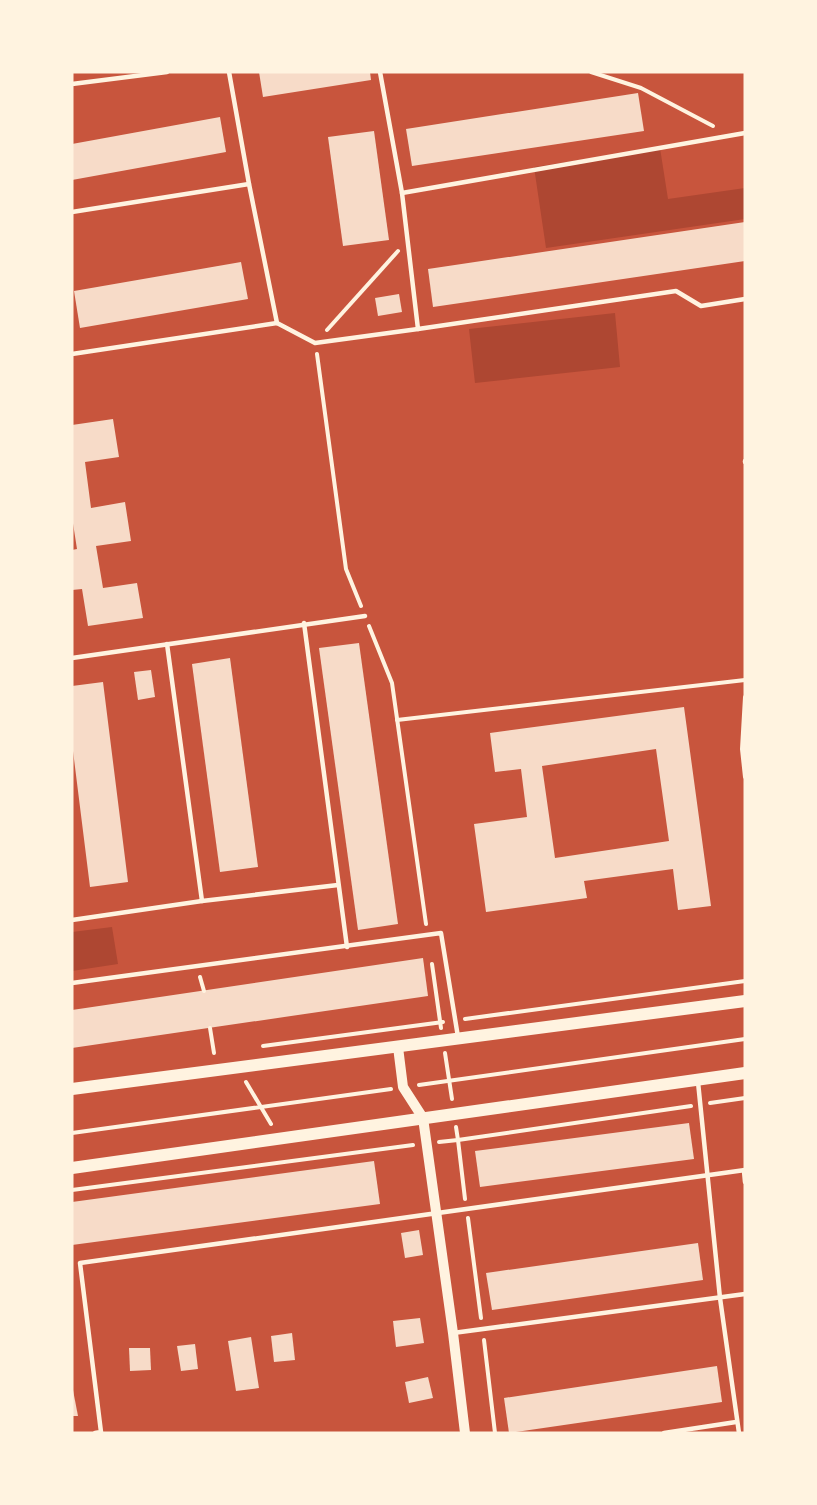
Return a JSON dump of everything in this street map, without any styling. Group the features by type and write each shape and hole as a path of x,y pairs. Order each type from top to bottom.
{"main road":[{"path":"72,1089 745,1001"},
{"path":"72,1168 745,1073"}],"street":[{"path":"398,1047 403,1087 423,1118 465,1433"}],"lane":[{"path":"72,84 167,72"},
{"path":"229,72 277,323"},
{"path":"380,72 402,193 418,329"},
{"path":"402,193 745,134"},
{"path":"72,212 249,184"},
{"path":"72,354 277,323 315,343 676,291 701,306 745,300"},
{"path":"72,658 365,616"},
{"path":"304,623 347,947"},
{"path":"167,644 202,901"},
{"path":"72,920 202,901 338,885"},
{"path":"72,984 441,933 458,1039"},
{"path":"698,1080 720,1298 739,1433"},
{"path":"95,1433 101,1432 80,1263 706,1175 744,1171 745,1182"},
{"path":"453,1333 745,1294"},
{"path":"664,1433 736,1422"}],"path":[{"path":"591,72 641,88 731,136"},
{"path":"72,1190 458,1140 392,683 346,569 315,343 408,240"},
{"path":"398,720 745,680"},
{"path":"745,697 742,749 745,777"},
{"path":"251,1048 745,981"},
{"path":"210,1028 214,1053 228,1051 292,1161"}],"shaded area":[{"path":"660,148 668,199 745,188 745,219 546,248 534,167"},
{"path":"615,313 620,367 475,383 469,329"},
{"path":"112,927 118,964 72,971 72,932"}],"building":[{"path":"259,72 370,72 371,80 263,97"},
{"path":"638,93 644,131 412,166 406,129"},
{"path":"220,117 226,152 72,180 72,144"},
{"path":"374,131 389,240 343,246 328,137"},
{"path":"745,222 745,261 433,307 428,269"},
{"path":"241,262 248,299 80,328 74,291"},
{"path":"399,294 402,312 378,316 375,298"},
{"path":"113,419 119,457 85,462 91,508 125,502 131,541 96,546 103,588 137,583 143,618 88,626 82,589 72,590 72,550 77,549 72,517 72,425"},
{"path":"359,643 398,924 358,930 319,648"},
{"path":"230,658 258,867 220,872 192,664"},
{"path":"151,670 155,697 138,700 134,672"},
{"path":"103,682 128,882 90,887 72,743 72,686"},
{"path":"684,707 711,906 678,910 673,869 584,881 587,898 486,912 474,824 527,817 521,769 495,772 490,733","holes":["656,749 669,841 555,858 542,766"]},
{"path":"423,958 428,996 72,1048 72,1010"},
{"path":"689,1123 694,1159 480,1187 475,1151"},
{"path":"374,1161 380,1204 72,1245 72,1202"},
{"path":"419,1230 423,1255 405,1258 401,1233"},
{"path":"698,1243 703,1280 492,1310 486,1273"},
{"path":"420,1318 424,1343 396,1347 393,1321"},
{"path":"292,1333 295,1360 274,1362 271,1336"},
{"path":"251,1337 259,1388 236,1391 228,1341"},
{"path":"195,1344 198,1369 181,1371 177,1346"},
{"path":"129,1348 150,1348 151,1370 130,1371"},
{"path":"717,1366 722,1402 509,1433 504,1398"},
{"path":"428,1377 433,1398 409,1403 405,1382"},
{"path":"72,1385 78,1416 72,1416"}]}
